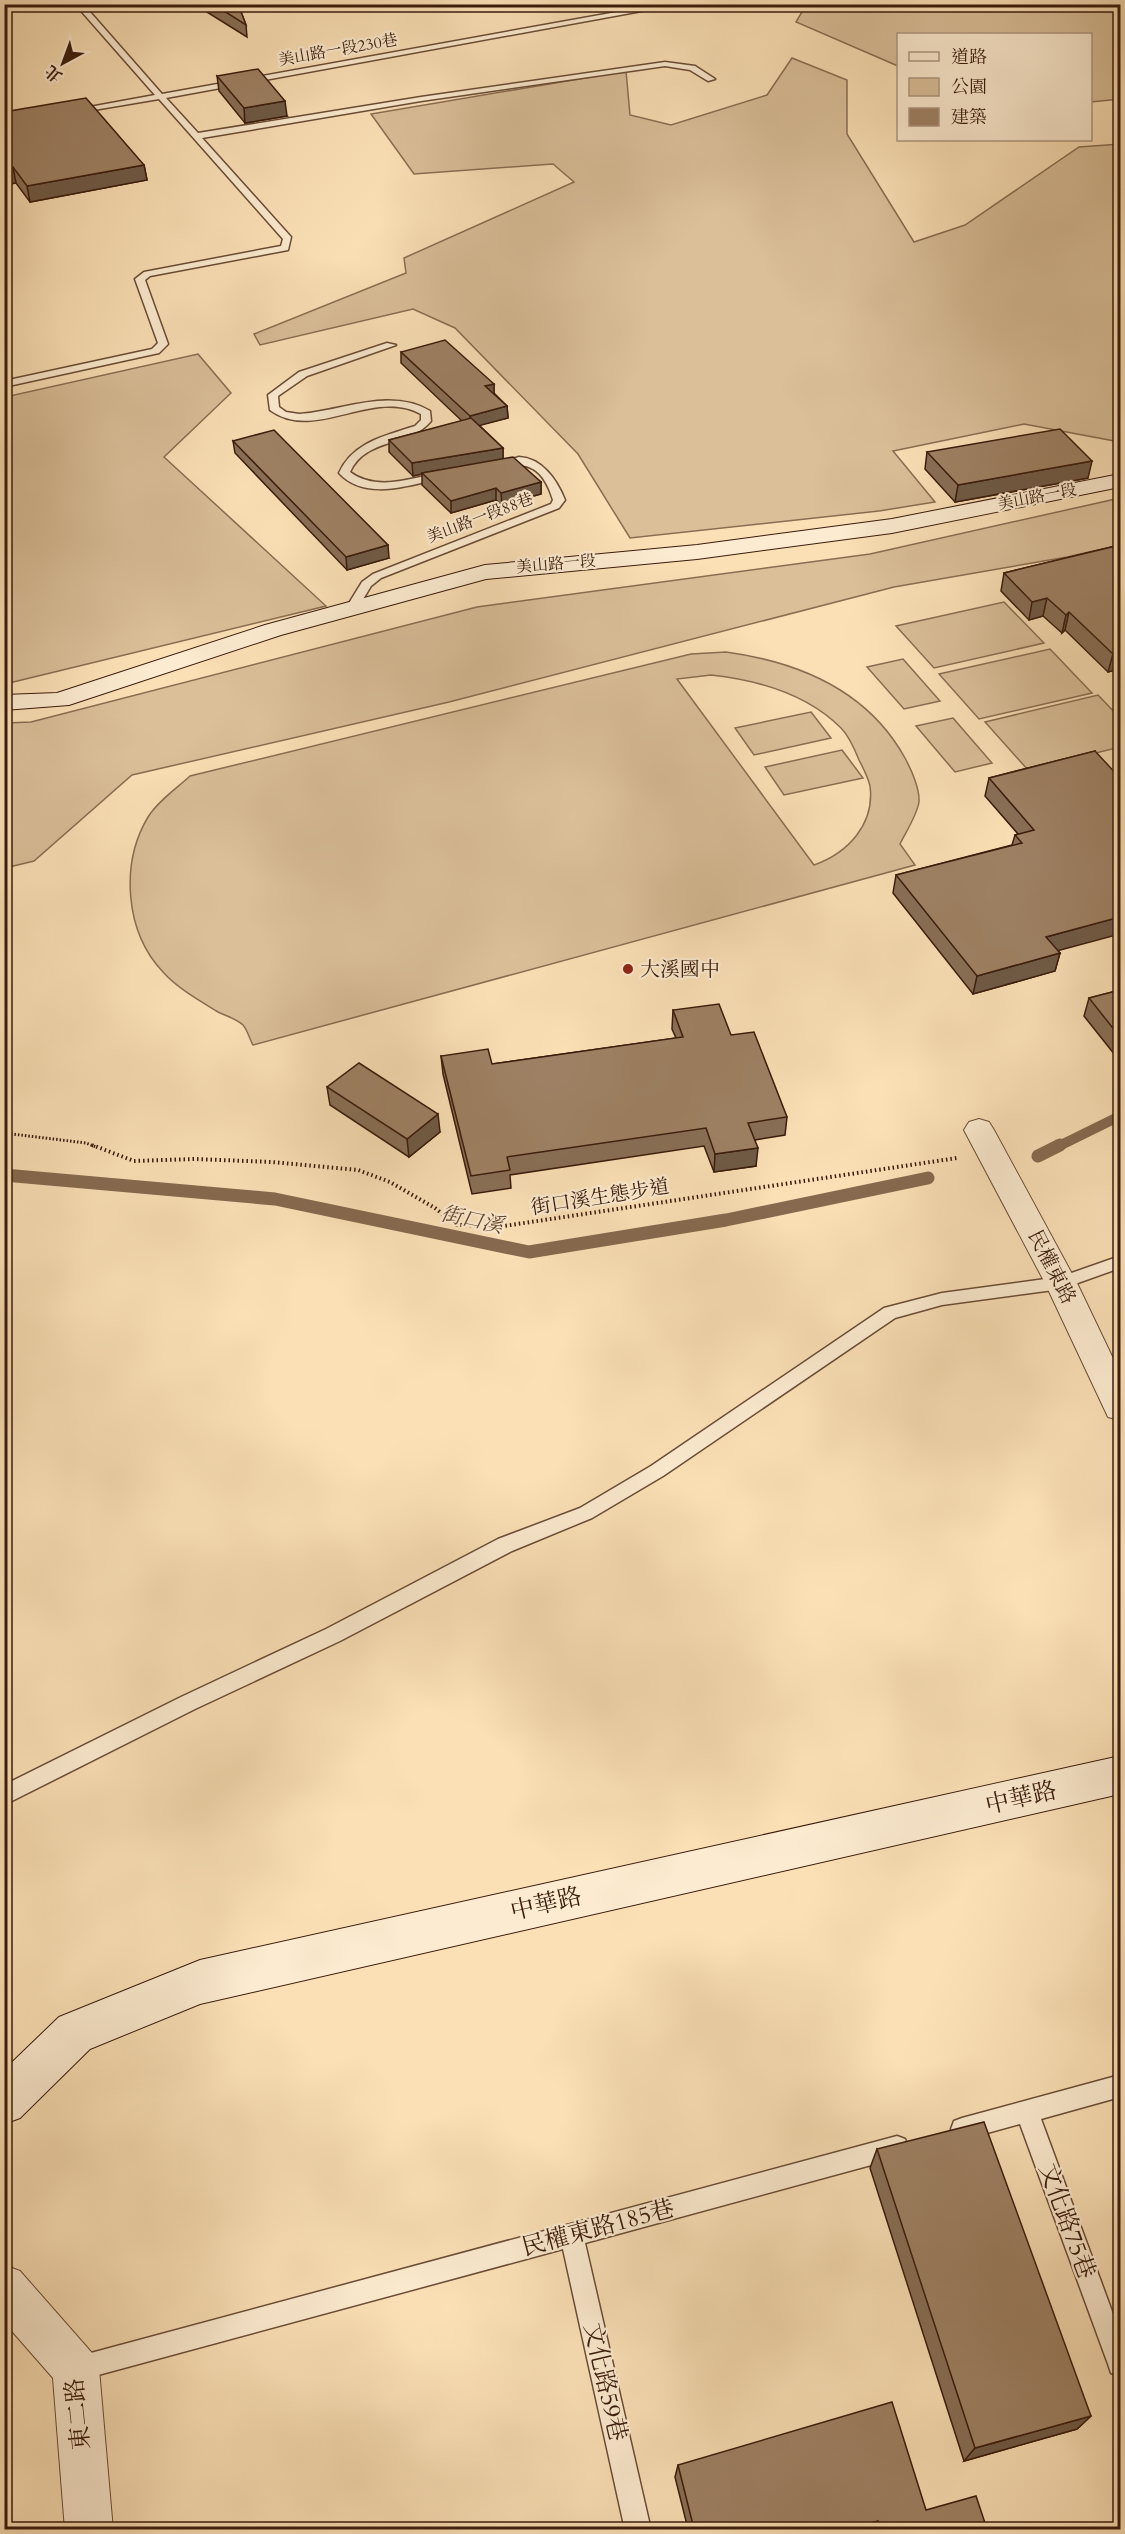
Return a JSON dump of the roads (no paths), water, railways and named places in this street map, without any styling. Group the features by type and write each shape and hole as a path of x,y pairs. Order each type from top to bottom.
{"street":[{"name":"美山路一段","path":"4,703 60,700 273,630 484,572 697,552 892,526 1120,481"},
{"name":"民權東路","path":"979,1130 1062,1283 1120,1407"},
{"name":"中華路","path":"4,2102 75,2033 200,1982 1120,1776"},
{"name":"東二路","path":"4,2287 76,2369 89,2529"}],"lane":[{"path":"4,384 155,351 163,344 141,279 147,273 285,248 288,239 78,4"},
{"name":"美山路一段230巷","path":"61,114 677,4"},
{"path":"197,136 421,99 665,64 692,68 711,79"},
{"path":"391,345 303,374 273,395 273,407 277,412 302,418 387,402 417,407 426,413 426,422 419,428 360,452 346,464 344,472 351,480 365,486 384,486 451,473"},
{"name":"美山路一段88巷","path":"352,608 366,584 377,576 545,511 555,506 559,500 557,491 533,464 525,460 485,467"},
{"path":"4,1796 188,1703 333,1635 505,1545 586,1514 657,1471 890,1313 942,1299 1062,1283 1120,1262"},
{"path":"936,2137 1120,2085"},
{"name":"文化路75巷","path":"1027,2112 1120,2364"},
{"name":"民權東路185巷","path":"76,2369 913,2143"},
{"name":"文化路59巷","path":"572,2235 638,2529"}],"waterway":[{"name":"街口溪","path":"1057,1147 1120,1116"},
{"name":"街口溪","path":"1038,1156 1060,1145"},
{"name":"街口溪","path":"4,1175 275,1199 529,1252 726,1220 928,1178"}],"place":[{"name":"大溪國中","path":"628,969"}]}
